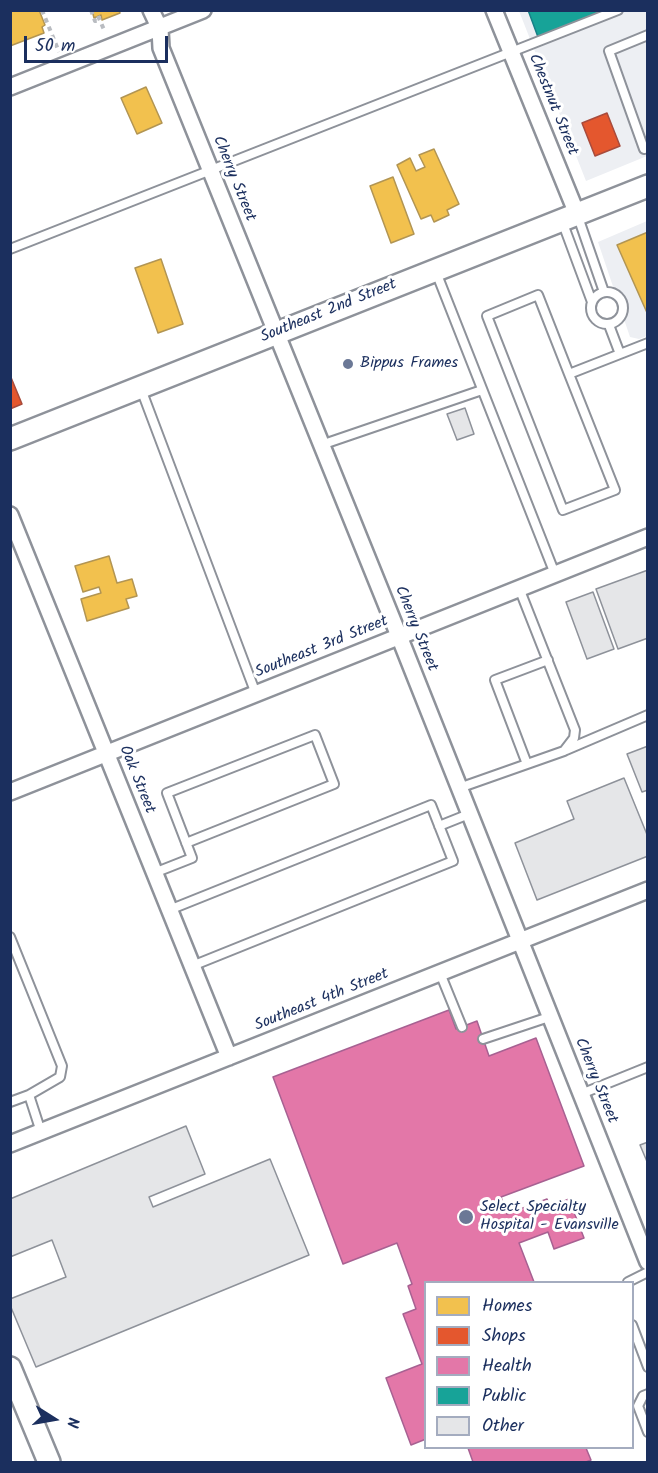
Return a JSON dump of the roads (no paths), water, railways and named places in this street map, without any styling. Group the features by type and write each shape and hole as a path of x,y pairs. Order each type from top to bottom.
{"street":[{"name":"Cherry Street","path":"152,10 160,29 161,48 209,170 399,636 648,1262"},
{"path":"10,87 203,10"},
{"name":"Chestnut Street","path":"494,10 569,217"},
{"name":"Southeast 2nd Street","path":"10,439 648,186"},
{"name":"Oak Street","path":"10,515 229,1057"},
{"name":"Southeast 3rd Street","path":"10,792 648,537"},
{"name":"Southeast 4th Street","path":"10,1144 648,890"},
{"path":"10,1368 49,1462"}],"lane":[{"path":"10,249 618,10"},
{"path":"648,35 609,51 644,149 648,148"},
{"path":"569,217 604,292"},
{"path":"569,217 595,318 609,325 618,320 623,311 619,297 609,292 599,294 592,303"},
{"path":"435,270 555,574"},
{"path":"538,295 569,374 615,490 563,510 487,316 538,295"},
{"path":"609,325 620,354"},
{"path":"569,374 648,343"},
{"path":"141,387 256,694"},
{"path":"321,445 482,390"},
{"path":"519,588 575,729 574,738 564,751"},
{"path":"527,764 495,680 548,660"},
{"path":"459,788 564,751 648,715"},
{"path":"154,873 192,858 186,843 167,793 315,735 334,784 186,843"},
{"path":"170,910 430,806 453,861 192,966"},
{"path":"439,826 469,813"},
{"path":"10,937 63,1066 60,1077 29,1095 10,1102"},
{"path":"440,973 462,1027"},
{"path":"483,1039 549,1017"},
{"path":"581,1094 648,1067"},
{"path":"29,1095 40,1132"},
{"path":"630,1281 648,1272"},
{"path":"634,1328 648,1366"},
{"path":"648,1394 643,1396 638,1406 648,1432"}],"place":[{"name":"Bippus Frames","path":"348,364"},
{"name":"Select Specialty Hospital - Evansville","path":"466,1217"}]}
